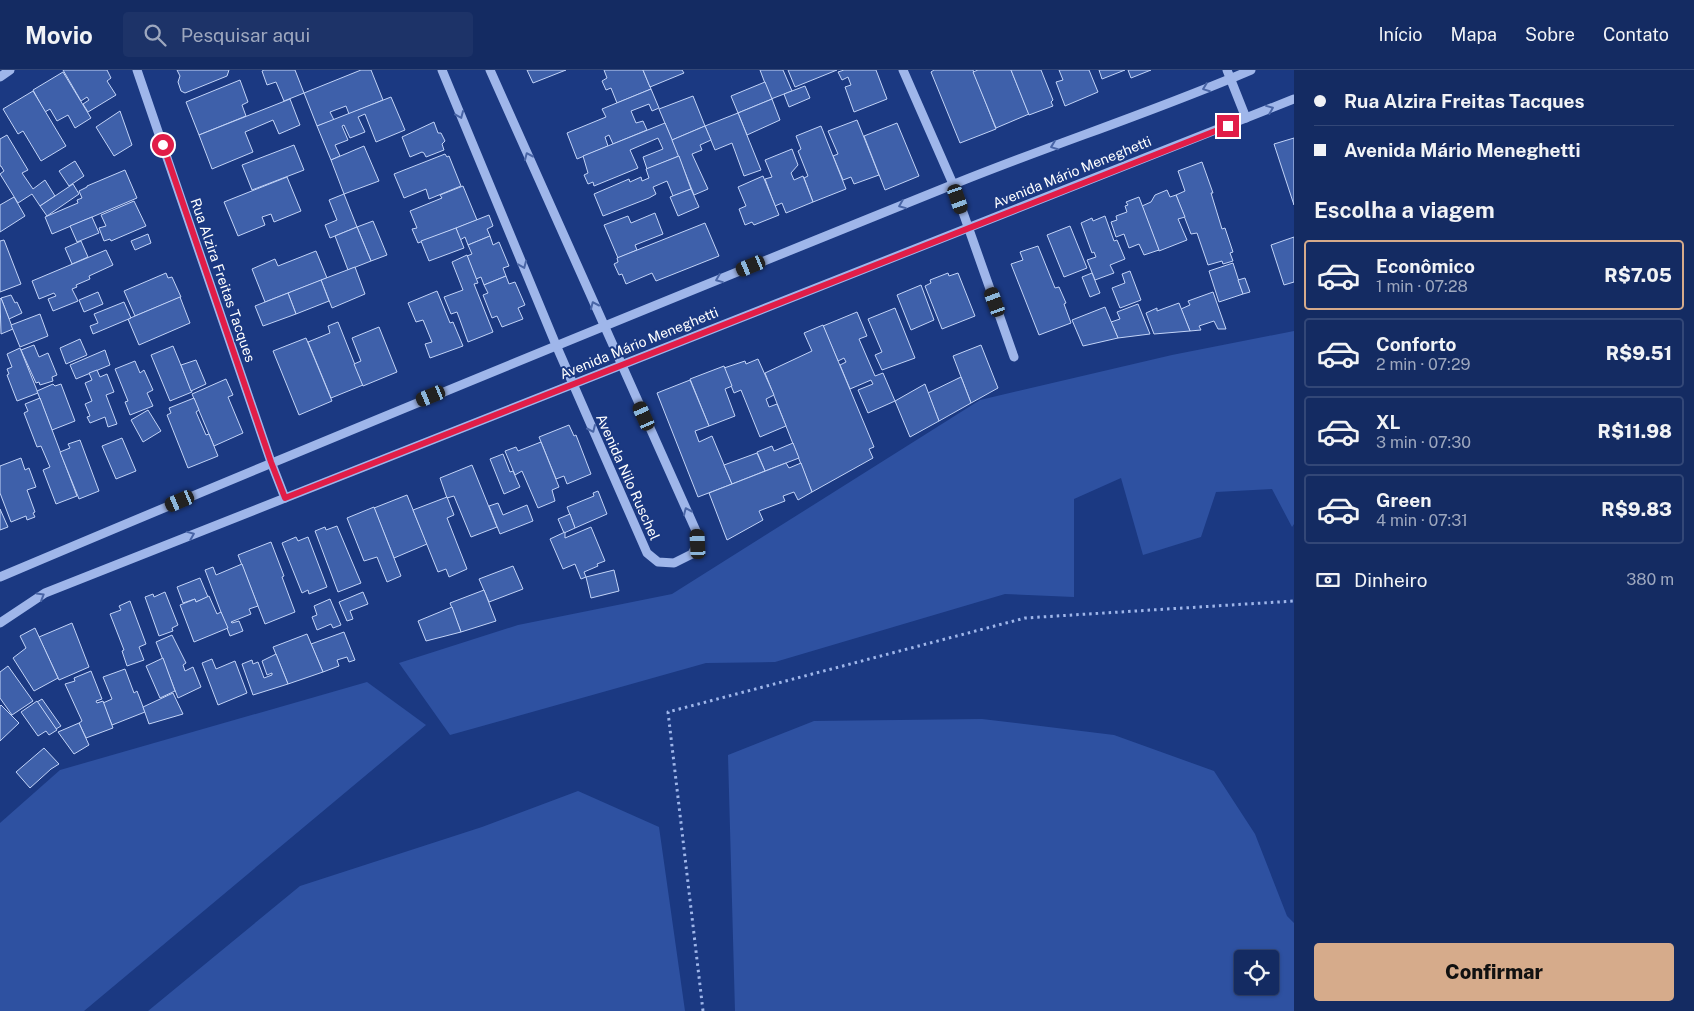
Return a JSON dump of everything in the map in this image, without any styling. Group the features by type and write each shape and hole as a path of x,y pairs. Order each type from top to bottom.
{"street":[{"path":"0,76 10,70"},
{"name":"Rua Alzira Freitas Tacques","path":"138,70 271,462 285,498"},
{"name":"Avenida Nilo Ruschel","path":"442,70 556,345 647,553 658,562 674,562 692,554 698,544 697,533 490,70"},
{"path":"903,70 953,184 1014,357"},
{"path":"0,577 271,462 953,184 1229,74 1251,70"},
{"path":"1229,74 1246,118"},
{"name":"Avenida Mário Meneghetti","path":"0,623 45,593 1294,99"}],"path":[{"path":"703,1011 668,712 1025,618 1294,601"}],"shaded area":[{"path":"1294,331 1294,524 1292,527 1272,489 1216,492 1201,537 1143,555 1121,478 1074,499 1074,597 1005,594 775,662 706,663 450,735 399,663 518,625 672,594 980,400 1172,355"},
{"path":"367,682 426,725 84,1011 0,1011 0,823 60,770"},
{"path":"982,719 1114,735 1214,771 1255,834 1287,916 1294,923 1294,1011 735,1011 728,755 814,721"},
{"path":"578,791 659,827 685,1011 148,1011 300,886 482,827"}],"building":[{"path":"63,70 107,70 111,78 107,81 116,95 88,112 83,104 89,100 87,97 81,101"},
{"path":"177,70 229,70 227,76 185,93 181,91 178,82 180,76"},
{"path":"295,70 304,93 284,101 276,82 267,85 262,71"},
{"path":"361,70 371,70 383,100 349,114 346,106 330,112 334,120 317,126 304,93"},
{"path":"527,70 566,70 533,83"},
{"path":"604,70 643,70 651,89 617,103 611,88 606,90 602,81 607,78"},
{"path":"643,70 682,70 684,73 650,87"},
{"path":"760,70 783,70 792,91 771,99"},
{"path":"788,70 837,70 795,87"},
{"path":"844,70 876,70 887,99 854,112 845,87 851,85 848,77 842,80 838,72"},
{"path":"934,70 973,70 996,129 960,143 931,72"},
{"path":"978,70 1011,70 1029,114 996,128 973,72"},
{"path":"1011,70 1041,70 1053,100 1051,102 1053,106 1029,115"},
{"path":"1059,70 1089,70 1098,92 1065,106 1056,82 1063,80"},
{"path":"1099,70 1125,70 1102,79"},
{"path":"1128,70 1151,70 1131,78"},
{"path":"63,72 91,118 75,128 68,115 57,121 50,109 45,112 33,90"},
{"path":"240,80 248,102 242,105 246,116 199,135 186,102"},
{"path":"765,82 772,99 738,113 731,96"},
{"path":"805,86 810,98 789,107 784,94"},
{"path":"651,89 659,108 652,111 649,104 631,111 636,123 643,121 647,130 613,144 609,135 605,137 608,146 577,159 567,133 606,117 602,109"},
{"path":"33,91 66,146 41,161 23,131 18,134 3,109"},
{"path":"693,96 705,126 672,140 659,109"},
{"path":"391,97 405,130 376,142 365,114 358,117 365,132 350,138 344,125 342,126 348,140 335,145 340,156 331,160 317,126"},
{"path":"290,99 300,125 279,134 273,120 245,132 253,152 212,169 199,135"},
{"path":"772,99 780,120 747,135 738,113"},
{"path":"120,111 132,145 114,156 96,127"},
{"path":"738,113 761,170 744,176 732,143 715,150 705,126"},
{"path":"857,120 879,175 854,184 851,177 843,180 833,156 838,154 828,131"},
{"path":"434,122 438,133 441,133 445,141 442,144 444,150 426,157 422,152 410,157 402,137"},
{"path":"665,123 679,156 647,169 643,157 663,149 658,138 630,150 638,168 594,186 593,182 588,184 584,175 588,173 583,156"},
{"path":"897,123 919,176 885,190 864,136"},
{"path":"705,126 711,140 700,145 702,150 692,154 708,189 694,195 672,140"},
{"path":"821,126 846,189 813,202 804,178 808,176 798,151 801,149 796,136"},
{"path":"7,135 28,170 22,173 33,189 45,180 55,196 40,206 32,194 18,203 0,174 4,171 0,166 0,139"},
{"path":"1294,138 1294,205 1274,144"},
{"path":"294,145 304,170 252,190 242,165"},
{"path":"364,146 379,181 344,194 331,160"},
{"path":"792,149 798,165 791,173 794,180 803,176 813,202 786,213 782,203 775,206 765,179 772,177 765,160"},
{"path":"445,154 447,157 449,156 461,186 429,199 426,189 404,198 394,174"},
{"path":"679,156 691,189 673,196 667,181 653,187 656,194 649,198 603,216 594,194 629,179 630,182 641,177 642,181 649,178 646,169"},
{"path":"75,161 84,176 69,186 59,171"},
{"path":"1202,162 1213,193 1211,193 1222,229 1225,228 1233,252 1230,253 1233,261 1223,264 1222,261 1208,265 1197,233 1191,234 1176,195 1185,191 1178,171"},
{"path":"125,170 137,198 52,234 45,217 78,203 77,200 82,198 79,191 87,186"},
{"path":"763,176 779,215 754,225 752,222 745,225 739,209 746,206 738,187"},
{"path":"287,177 301,211 274,222 271,214 262,217 265,225 238,236 224,202"},
{"path":"73,184 79,194 47,216 40,206"},
{"path":"463,186 477,220 418,243 412,229 417,228 410,211 442,198 440,195"},
{"path":"691,189 699,207 678,216 670,197"},
{"path":"1167,190 1170,197 1176,195 1185,217 1178,219 1187,240 1159,251 1142,206 1151,202 1155,195"},
{"path":"344,194 357,227 330,238 325,225 337,220 329,200"},
{"path":"14,197 25,216 0,232 0,205"},
{"path":"1139,197 1159,250 1144,255 1139,244 1129,248 1124,234 1116,237 1111,222 1117,220 1116,216 1127,212 1125,206 1128,205 1126,202"},
{"path":"134,201 146,226 111,241 110,239 104,241 99,228 106,226 101,215"},
{"path":"655,213 663,234 635,245 637,250 618,258 604,225 628,216 631,223"},
{"path":"489,215 493,226 487,229 490,236 468,245 465,237 460,240 456,228"},
{"path":"1105,216 1114,241 1117,240 1125,259 1110,265 1114,273 1095,280 1087,260 1096,257 1094,252 1092,253 1081,223 1092,218 1093,221"},
{"path":"92,217 99,233 77,242 70,226"},
{"path":"373,221 387,255 371,261 357,227"},
{"path":"705,223 719,256 656,281 652,273 626,284 622,274 619,275 614,264 618,262 617,258"},
{"path":"1070,226 1087,268 1064,277 1047,235"},
{"path":"357,227 371,261 348,270 335,236"},
{"path":"456,228 464,248 429,261 421,241"},
{"path":"148,234 151,243 135,250 131,241"},
{"path":"490,236 493,245 499,242 509,266 503,268 506,276 484,285 481,277 476,279 467,256 472,254 468,245"},
{"path":"1294,237 1294,282 1284,285 1271,245"},
{"path":"4,240 21,284 0,292 0,241"},
{"path":"81,241 88,257 72,264 65,248"},
{"path":"1038,246 1055,288 1059,287 1066,303 1064,304 1071,323 1039,335 1011,264 1023,260 1020,252"},
{"path":"106,250 113,265 89,276 90,279 76,285 77,287 72,289 78,301 53,311 48,299 56,296 54,293 39,299 32,281"},
{"path":"316,251 327,278 265,302 252,269 275,259 278,266"},
{"path":"467,255 478,283 474,284 493,332 468,342 457,312 451,314 444,297 463,290 452,262"},
{"path":"1233,263 1243,294 1219,302 1209,271"},
{"path":"355,267 365,294 332,308 321,280"},
{"path":"1130,271 1141,300 1120,308 1112,288 1125,283 1122,274"},
{"path":"166,273 168,278 172,277 181,297 135,316 124,291"},
{"path":"948,273 949,276 958,273 975,316 942,329 925,286 931,283 930,280"},
{"path":"1092,273 1100,293 1090,297 1082,277"},
{"path":"506,276 509,284 515,282 525,305 518,308 523,319 502,327 497,316 492,318 483,295 488,293 484,285"},
{"path":"1245,278 1250,292 1243,294 1238,280"},
{"path":"321,280 329,301 296,314 288,293"},
{"path":"921,285 934,320 911,330 897,295"},
{"path":"437,291 450,323 453,322 463,346 430,358 425,344 432,342 423,320 416,322 408,303"},
{"path":"98,292 103,304 84,312 79,300"},
{"path":"1213,292 1226,329 1218,329 1214,321 1199,326 1201,330 1190,331 1181,309 1190,305 1188,301"},
{"path":"288,293 296,314 263,326 255,306"},
{"path":"11,295 22,313 9,319 1,298"},
{"path":"180,297 190,323 139,345 128,319"},
{"path":"0,299 13,329 1,334"},
{"path":"124,302 131,318 93,334 90,326 98,323 94,314"},
{"path":"1179,303 1190,331 1154,334 1146,313 1157,308 1157,311"},
{"path":"1138,304 1150,334 1118,338 1111,322 1120,319 1117,312"},
{"path":"1105,307 1118,338 1083,346 1072,320"},
{"path":"895,308 915,358 882,370 875,355 882,352 868,319"},
{"path":"857,312 867,336 859,339 875,376 883,373 895,401 868,413 858,390 873,384 871,380 850,389 840,365 846,362 844,358 838,361 823,326"},
{"path":"40,314 48,336 20,347 11,325"},
{"path":"338,322 363,385 331,398 308,342 330,333 328,326"},
{"path":"823,325 874,447 869,449 873,458 812,492 765,373 812,351 804,333"},
{"path":"379,327 397,372 363,386 354,364 361,361 352,338"},
{"path":"306,338 332,401 299,415 273,351"},
{"path":"80,339 87,355 66,364 60,348"},
{"path":"34,345 39,357 48,353 57,375 52,377 53,381 40,385 39,382 36,383 21,350"},
{"path":"981,345 998,388 971,403 953,356"},
{"path":"173,346 192,392 170,401 151,355"},
{"path":"20,348 38,393 17,401 7,375 9,374 7,369 12,367 7,354"},
{"path":"105,350 110,365 76,379 70,365"},
{"path":"758,359 774,395 766,399 769,407 777,404 786,426 760,437 741,390 734,393 724,368 745,361 746,364"},
{"path":"196,360 206,384 191,391 181,365"},
{"path":"135,361 140,373 144,370 153,390 147,393 153,406 130,415 125,402 128,401 115,369"},
{"path":"724,366 732,386 725,389 735,416 709,426 690,379"},
{"path":"97,370 100,377 107,374 114,392 106,395 117,424 108,427 105,417 90,423 87,417 90,416 85,404 92,401 85,383 92,380 89,373"},
{"path":"961,377 971,403 939,421 928,393"},
{"path":"226,379 233,395 228,397 243,433 214,446 192,394"},
{"path":"690,380 709,426 695,431 699,442 712,436 732,484 698,497 657,393"},
{"path":"53,384 55,386 61,384 75,421 52,430 37,391"},
{"path":"925,384 939,421 910,437 895,401"},
{"path":"40,398 77,496 56,504 43,470 50,467 41,446 37,447 24,413 28,411 25,404"},
{"path":"194,398 199,410 196,412 206,435 209,434 218,456 188,468 167,415 171,413 169,408"},
{"path":"148,410 161,431 143,442 131,420"},
{"path":"569,425 574,436 576,435 591,474 567,484 564,476 556,479 539,437"},
{"path":"122,438 136,471 116,479 102,446"},
{"path":"80,440 99,491 79,499 60,452 70,448 68,444"},
{"path":"541,442 559,487 552,490 555,501 538,508 522,471 515,475 505,451 516,447 518,451"},
{"path":"793,443 799,458 765,471 757,452 772,446 774,451"},
{"path":"757,453 765,471 732,484 724,465"},
{"path":"503,454 510,472 513,471 520,487 504,494 490,459"},
{"path":"21,458 25,470 29,468 36,487 27,490 35,517 27,520 26,516 11,522 0,493 0,466"},
{"path":"786,463 789,468 801,463 812,492 798,500 794,492 783,496 785,501 759,511 763,520 727,540 709,493"},
{"path":"472,465 497,527 471,537 454,496 447,498 440,478"},
{"path":"598,491 607,514 575,528 567,507 594,496 593,493"},
{"path":"407,495 427,544 394,558 374,508"},
{"path":"447,497 454,515 447,518 467,569 449,577 446,569 438,572 413,510"},
{"path":"498,503 503,515 527,505 533,521 500,534 489,506"},
{"path":"374,507 401,576 387,582 377,557 364,561 347,518"},
{"path":"0,509 8,527 0,530"},
{"path":"570,514 575,528 564,533 558,519"},
{"path":"337,526 361,583 338,592 315,531 325,527 326,530"},
{"path":"591,527 605,561 584,572 586,577 581,579 575,564 563,569 550,539 565,532 565,538"},
{"path":"296,537 298,541 308,537 327,587 309,594 308,590 302,593 282,543"},
{"path":"271,542 295,612 265,624 238,555"},
{"path":"242,564 258,606 249,609 251,614 231,622 239,621 243,631 230,636 205,570 213,567 216,575"},
{"path":"513,566 523,589 489,602 479,579"},
{"path":"614,570 619,591 591,598 586,577"},
{"path":"200,578 208,597 196,602 195,599 183,603 177,587"},
{"path":"484,590 496,621 461,632 450,603"},
{"path":"165,592 178,625 172,628 173,631 159,636 145,597 153,594 154,597"},
{"path":"363,592 368,604 350,611 353,619 347,621 339,602"},
{"path":"209,596 217,614 221,612 228,628 194,642 180,605 195,599 196,602"},
{"path":"330,599 341,625 333,628 331,624 317,630 312,617 317,615 314,606"},
{"path":"130,601 146,644 139,647 144,660 127,666 122,651 124,650 110,614 121,610 119,606"},
{"path":"452,607 461,632 426,641 418,621"},
{"path":"72,623 89,667 59,680 39,637"},
{"path":"35,628 58,678 34,691 13,658 26,648 20,636"},
{"path":"344,632 355,660 349,662 347,657 337,660 339,666 323,672 311,644"},
{"path":"307,634 323,672 288,684 273,647"},
{"path":"172,635 186,663 183,665 185,671 193,667 201,687 178,698 156,642"},
{"path":"276,654 288,684 253,695 242,664 252,660 253,664 258,662 264,678 272,675 272,673 267,675 262,661"},
{"path":"163,658 175,691 160,698 146,666"},
{"path":"212,659 216,669 235,661 247,693 218,705 202,663"},
{"path":"8,666 33,701 12,715 0,698 0,672"},
{"path":"125,669 134,693 137,691 145,712 112,725 103,703 112,699 103,677"},
{"path":"91,671 102,699 96,701 97,703 103,701 113,728 86,738 79,723 82,721 65,684 75,681 74,678"},
{"path":"173,693 183,714 149,724 143,707"},
{"path":"42,699 61,726 56,729 37,702"},
{"path":"37,701 57,730 49,735 46,731 38,736 21,712"},
{"path":"0,706 19,723 0,741"},
{"path":"79,723 89,745 74,754 58,732"},
{"path":"44,748 59,764 30,788 16,772"}],"route":[{"path":"163,145 285,498 1228,126"}]}
